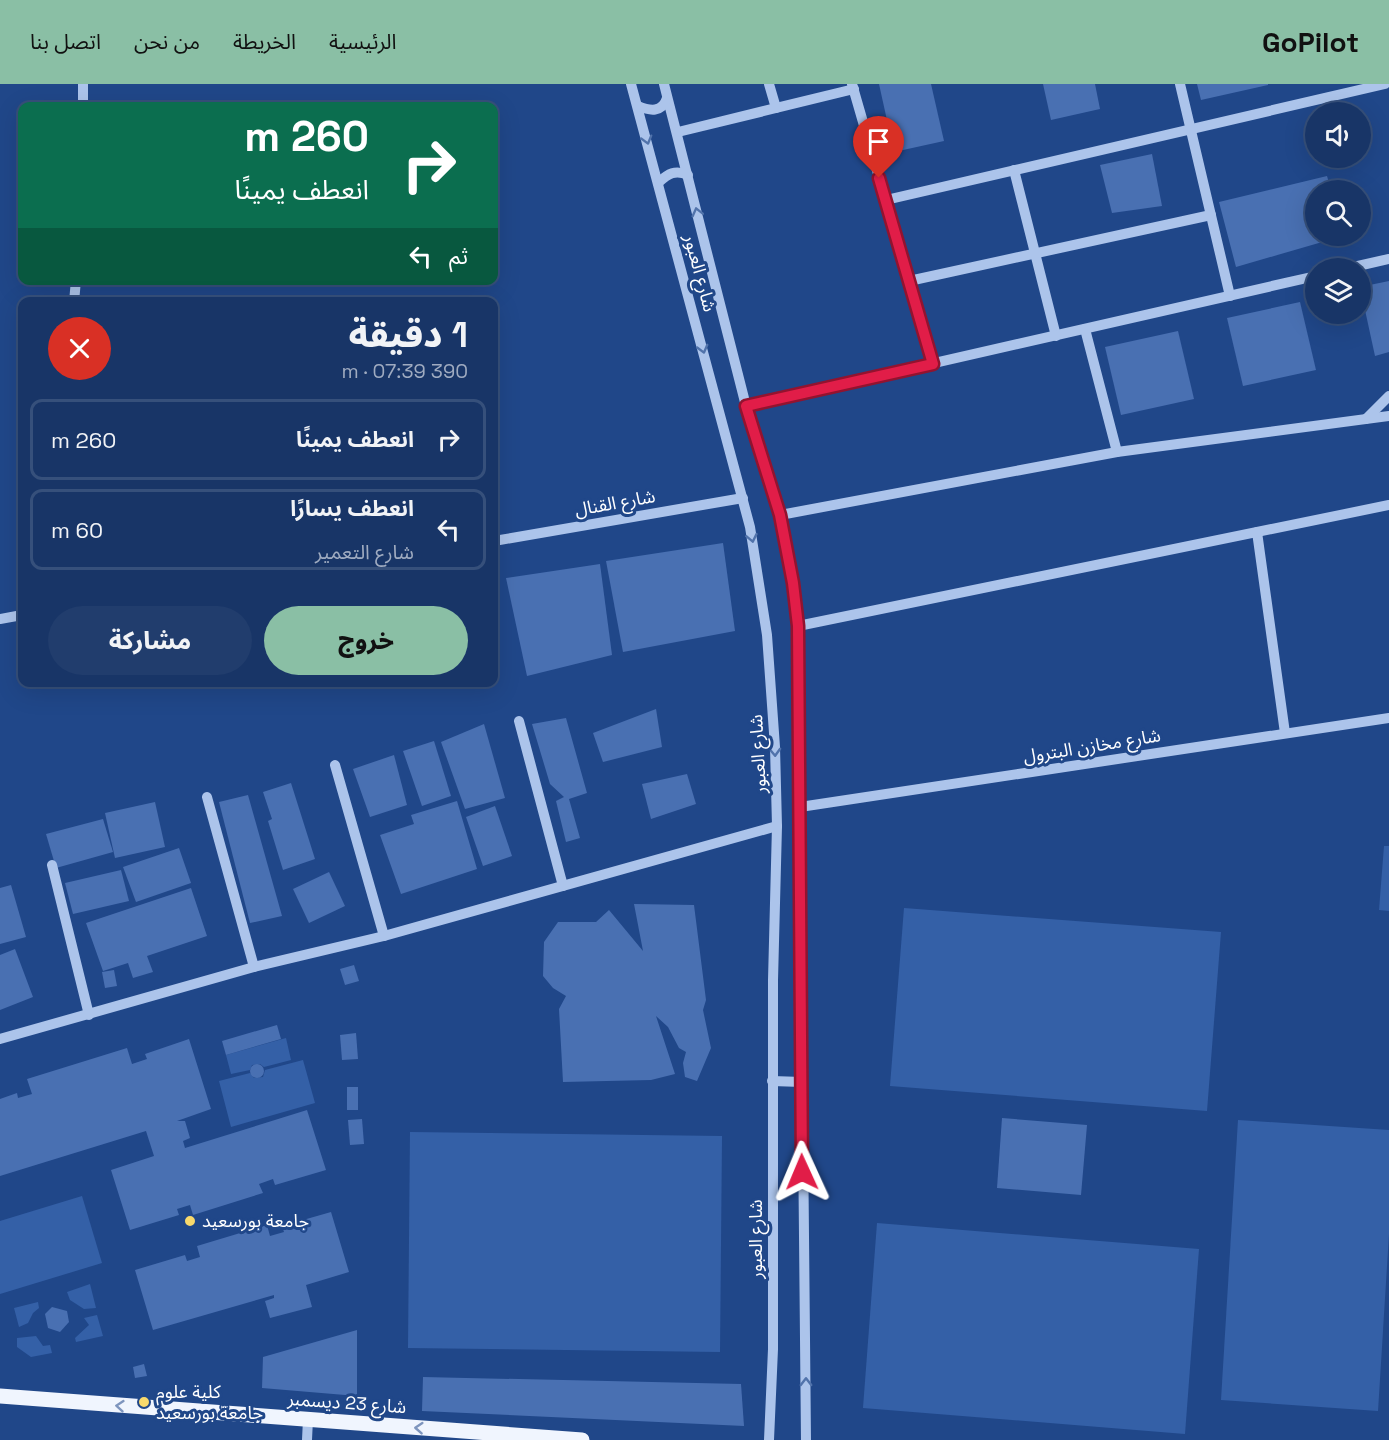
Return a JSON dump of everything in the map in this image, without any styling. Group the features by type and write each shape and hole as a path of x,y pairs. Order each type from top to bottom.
{"main road":[{"name":"شارع 23 ديسمبر","path":"0,1396 582,1440"}],"street":[{"path":"83,84 83,102"},
{"name":"شارع العبور","path":"631,84 742,498 757,559 767,634 776,747 777,826 772,1081 772,1348 769,1440"},
{"name":"شارع العبور","path":"664,84 746,406 780,515 793,583 798,626 806,1440"},
{"path":"769,84 776,108"},
{"path":"1180,84 1230,296"},
{"path":"886,200 1191,128 1343,89 1385,84"},
{"path":"678,132 853,87 933,364"},
{"path":"638,106 655,111 662,108 667,98"},
{"path":"1014,170 1056,336"},
{"path":"659,182 668,173 676,171 688,175"},
{"path":"909,281 1211,215"},
{"path":"1371,263 1389,259"},
{"path":"746,406 1305,279"},
{"path":"1085,329 1117,452"},
{"path":"1366,419 1389,396"},
{"path":"780,515 1117,452 1389,416"},
{"name":"شارع القنال","path":"498,540 742,498"},
{"path":"798,626 1389,505"},
{"path":"1257,532 1285,734"},
{"path":"0,619 18,616"},
{"name":"شارع مخازن البترول","path":"800,807 1389,718"},
{"path":"519,721 563,886"},
{"path":"335,765 384,936"},
{"path":"207,797 254,967"},
{"path":"0,1039 254,967 384,936 777,826"},
{"path":"52,865 89,1015"},
{"path":"772,1081 802,1082"},
{"path":"307,1440 308,1419"}],"shaded area":[{"path":"1384,846 1389,846 1389,911 1379,910"},
{"path":"904,908 1221,932 1207,1111 890,1086"},
{"path":"286,1038 291,1060 264,1067 260,1064 252,1065 250,1070 231,1074 226,1055"},
{"path":"303,1060 315,1103 231,1127 219,1081 250,1073 254,1078 263,1077 265,1070"},
{"path":"1238,1120 1389,1130 1389,1234 1378,1411 1221,1400"},
{"path":"410,1132 722,1136 720,1352 408,1348"},
{"path":"82,1196 102,1263 0,1294 0,1221"},
{"path":"877,1223 1199,1249 1185,1434 863,1408"},
{"path":"90,1284 96,1308 84,1309 70,1300 67,1292"},
{"path":"38,1302 39,1308 33,1313 28,1323 19,1327 14,1308"},
{"path":"97,1315 103,1336 76,1342 75,1338 89,1325 84,1318"},
{"path":"36,1336 43,1346 50,1345 52,1353 31,1357 17,1347 17,1338"}],"building":[{"path":"879,84 931,84 944,141 894,152"},
{"path":"1043,84 1095,84 1100,109 1051,120"},
{"path":"1197,84 1268,84 1268,85 1201,100"},
{"path":"1152,154 1162,206 1112,213 1100,165"},
{"path":"1327,176 1328,180 1310,180"},
{"path":"1305,181 1305,246 1308,246 1236,267 1219,202"},
{"path":"1389,281 1389,352 1375,356 1368,324 1371,324 1371,285"},
{"path":"1300,302 1316,370 1243,386 1227,318"},
{"path":"1178,331 1194,399 1121,415 1105,347"},
{"path":"723,543 735,631 623,652 606,561"},
{"path":"600,564 612,655 527,676 506,578"},
{"path":"656,709 662,747 603,762 593,733"},
{"path":"566,718 587,793 569,799 580,838 566,842 556,801 564,797 550,784 532,724"},
{"path":"484,724 505,798 465,809 441,742"},
{"path":"434,741 451,796 422,806 403,751"},
{"path":"394,755 407,805 370,817 353,769"},
{"path":"687,774 696,804 651,819 642,784"},
{"path":"291,783 315,859 283,870 268,821 272,819 263,792"},
{"path":"248,795 282,916 250,923 219,802"},
{"path":"457,801 477,869 401,894 380,835 414,824 411,815"},
{"path":"155,802 165,847 115,858 105,813"},
{"path":"495,806 512,856 483,866 466,817"},
{"path":"103,819 113,852 56,868 46,834"},
{"path":"179,848 191,883 136,902 123,867"},
{"path":"121,870 129,901 73,914 65,883"},
{"path":"329,872 345,906 309,923 293,889"},
{"path":"11,885 26,937 0,944 0,888"},
{"path":"191,888 207,936 147,956 153,972 133,978 128,963 103,971 86,923"},
{"path":"634,904 694,905 706,1000 703,1010 711,1048 697,1081 685,1077 683,1063 686,1052 679,1048 668,1027 656,1016 675,1074 651,1080 563,1082 559,1009 566,996 553,988 543,976 544,942 558,922 596,922 609,910 643,951"},
{"path":"15,949 33,997 0,1010 0,955"},
{"path":"354,965 359,981 345,985 340,969"},
{"path":"114,970 117,986 105,988 102,972"},
{"path":"277,1025 281,1039 226,1055 222,1041"},
{"path":"356,1033 358,1059 342,1060 340,1035"},
{"path":"189,1039 211,1109 177,1121 185,1121 190,1138 183,1141 185,1148 307,1110 326,1170 275,1185 273,1179 259,1184 263,1193 193,1215 190,1205 177,1209 179,1215 130,1230 111,1170 154,1156 146,1131 0,1176 0,1099 17,1093 18,1098 32,1094 27,1079 127,1048 132,1064 147,1059 145,1054"},
{"path":"254,1064 260,1064 264,1071 260,1078 254,1078 250,1074 250,1068"},
{"path":"347,1087 358,1087 358,1110 347,1110"},
{"path":"1002,1118 1087,1125 1081,1195 997,1188"},
{"path":"362,1119 364,1144 350,1145 348,1120"},
{"path":"331,1212 349,1272 306,1285 312,1307 270,1318 265,1301 274,1298 274,1295 153,1330 135,1270 185,1255 187,1261 200,1257 197,1246 267,1225 270,1236 284,1232 282,1226"},
{"path":"52,1307 67,1311 69,1322 60,1332 48,1328 45,1314"},
{"path":"357,1330 357,1396 262,1388 263,1357"},
{"path":"144,1364 147,1376 135,1378 133,1367"},
{"path":"423,1377 741,1384 744,1426 422,1411"}],"place":[{"name":"جامعة بورسعيد","path":"190,1221"},
{"name":"كلية علوم جامعة بورسعيد","path":"144,1402"}],"route":[{"path":"802,1172 798,626 793,583 780,515 746,406 933,364 879,178"}]}
